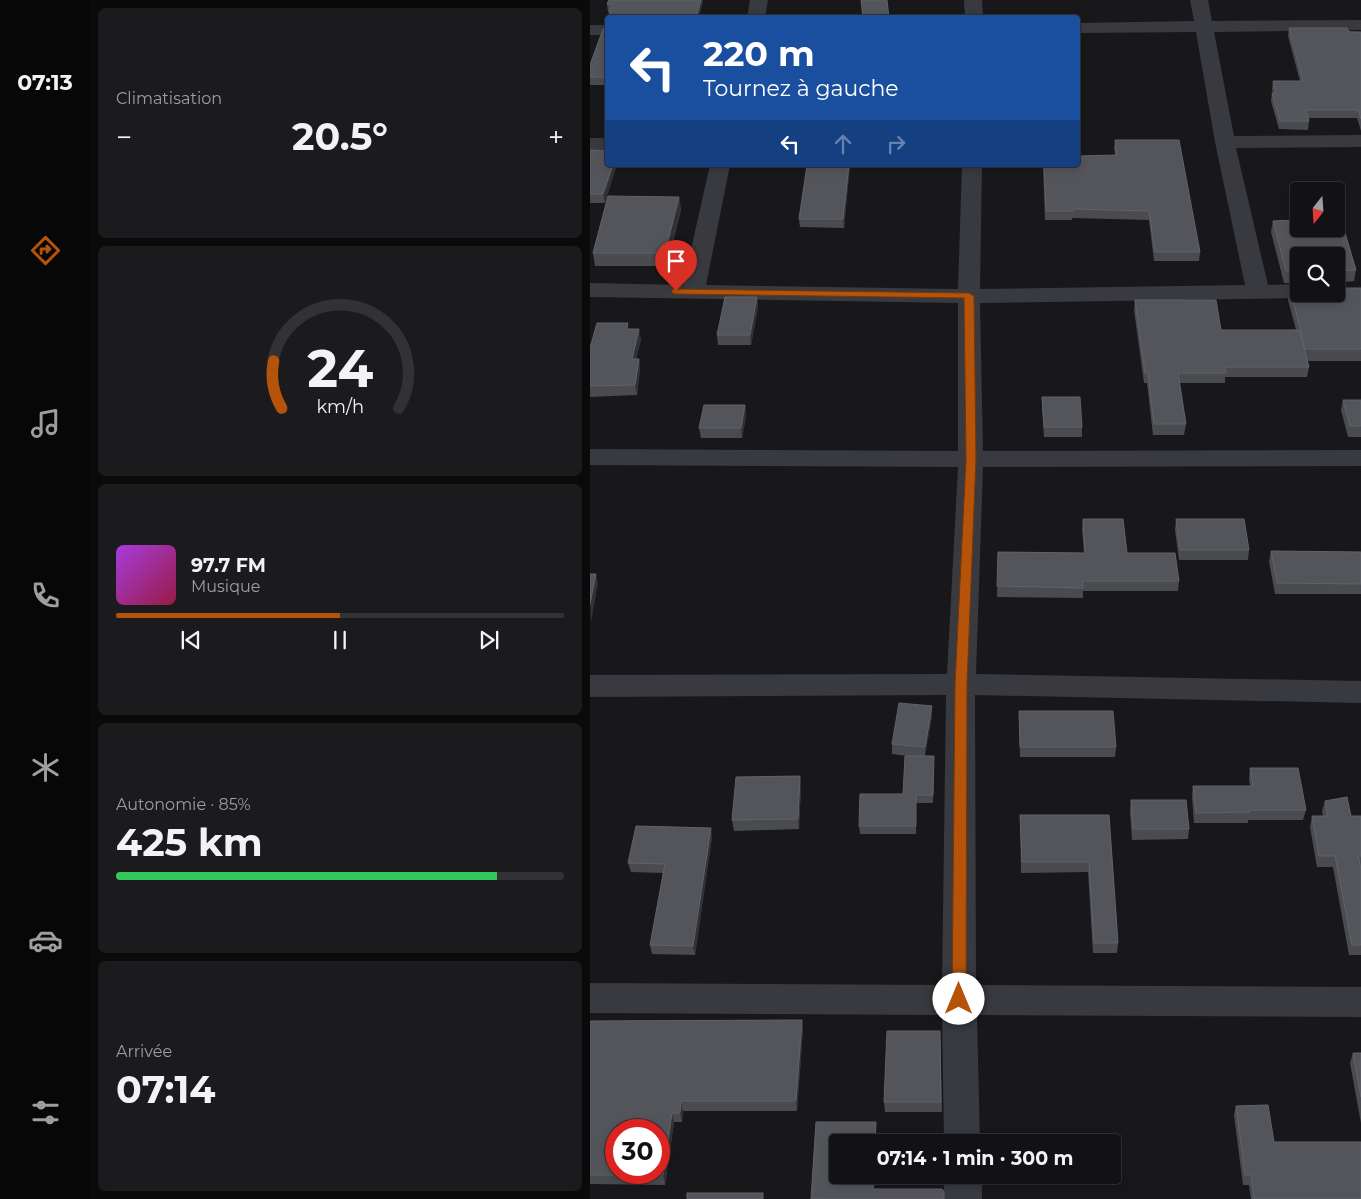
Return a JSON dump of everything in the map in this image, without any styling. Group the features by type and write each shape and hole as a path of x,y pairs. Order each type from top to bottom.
{"street":[{"path":"756,15 759,0"},
{"path":"973,0 974,15"},
{"path":"1199,0 1225,142 1258,292"},
{"path":"1080,28 1361,25"},
{"path":"590,30 605,30"},
{"path":"1225,142 1361,141"},
{"path":"590,144 605,144"},
{"path":"693,292 720,167"},
{"path":"962,1134 959,999 961,684 971,459 969,296 972,167"},
{"path":"590,290 969,296 1290,291"},
{"path":"590,457 971,459 1361,458"},
{"path":"590,686 961,684 1361,692"},
{"path":"590,998 1361,1002"},
{"path":"963,1184 963,1199"}],"building":[{"path":"609,0 701,0 697,15 609,15 612,4 607,4"},
{"path":"861,0 887,0 889,15 863,15"},
{"path":"1289,28 1347,28 1349,32 1361,32 1361,119 1358,110 1306,110 1309,121 1280,121 1272,93 1276,93 1273,81 1303,81"},
{"path":"603,29 605,29 605,77 590,77 590,65"},
{"path":"1115,140 1179,140 1200,252 1155,252 1149,211 1073,209 1073,211 1046,211 1044,167 1080,167 1080,156 1117,155"},
{"path":"590,150 605,151 605,167 612,167 603,194 590,194"},
{"path":"807,167 849,167 843,219 799,219"},
{"path":"608,196 679,197 665,253 593,253"},
{"path":"1290,220 1290,238 1345,238 1345,233 1356,270 1345,271 1345,247 1290,247 1290,271 1286,271 1273,221"},
{"path":"1345,288 1361,288 1361,349 1305,349 1293,302 1345,302"},
{"path":"725,297 757,297 750,335 717,335"},
{"path":"1135,300 1216,300 1221,330 1299,330 1309,367 1225,367 1226,373 1178,373 1186,424 1154,424 1148,373 1145,373"},
{"path":"597,323 628,323 627,329 639,329 632,359 639,359 635,385 590,386 590,348"},
{"path":"1042,397 1080,397 1082,427 1044,427"},
{"path":"1343,400 1361,400 1361,426 1350,426"},
{"path":"704,405 745,405 741,428 699,428"},
{"path":"1083,519 1123,519 1127,553 1175,553 1179,581 1083,581 1083,588 997,586 998,552 1085,553"},
{"path":"1176,519 1244,519 1249,550 1180,550"},
{"path":"1271,551 1361,552 1361,584 1277,583"},
{"path":"590,574 596,574 590,604"},
{"path":"899,703 932,706 925,747 892,744"},
{"path":"1019,711 1113,711 1116,747 1020,747"},
{"path":"905,756 934,756 933,795 916,795 916,826 859,826 860,794 903,794"},
{"path":"1250,768 1298,768 1306,810 1249,810 1250,812 1196,813 1193,786 1253,786"},
{"path":"800,776 798,819 732,820 736,777"},
{"path":"1347,797 1351,816 1361,816 1361,856 1358,856 1361,869 1361,945 1352,945 1335,856 1319,856 1312,816 1328,816 1325,801"},
{"path":"1131,800 1186,800 1189,829 1133,829"},
{"path":"1020,815 1109,815 1118,943 1094,943 1089,862 1022,862"},
{"path":"636,826 711,828 693,946 650,945 665,864 628,863"},
{"path":"802,1020 796,1101 681,1101 680,1113 672,1113 670,1127 670,1119 605,1119 605,1175 590,1175 590,1021"},
{"path":"887,1031 940,1031 941,1102 884,1102"},
{"path":"1353,1053 1361,1053 1361,1097"},
{"path":"1268,1105 1274,1142 1361,1142 1361,1199 1254,1199 1251,1175 1245,1175 1236,1106"},
{"path":"816,1122 876,1122 875,1134 829,1134 829,1184 873,1184 873,1189 942,1189 944,1191 944,1199 811,1199"},
{"path":"687,1193 763,1193 763,1199 687,1199"}],"route":[{"path":"676,291 969,296 971,459 961,684 959,999"}]}
